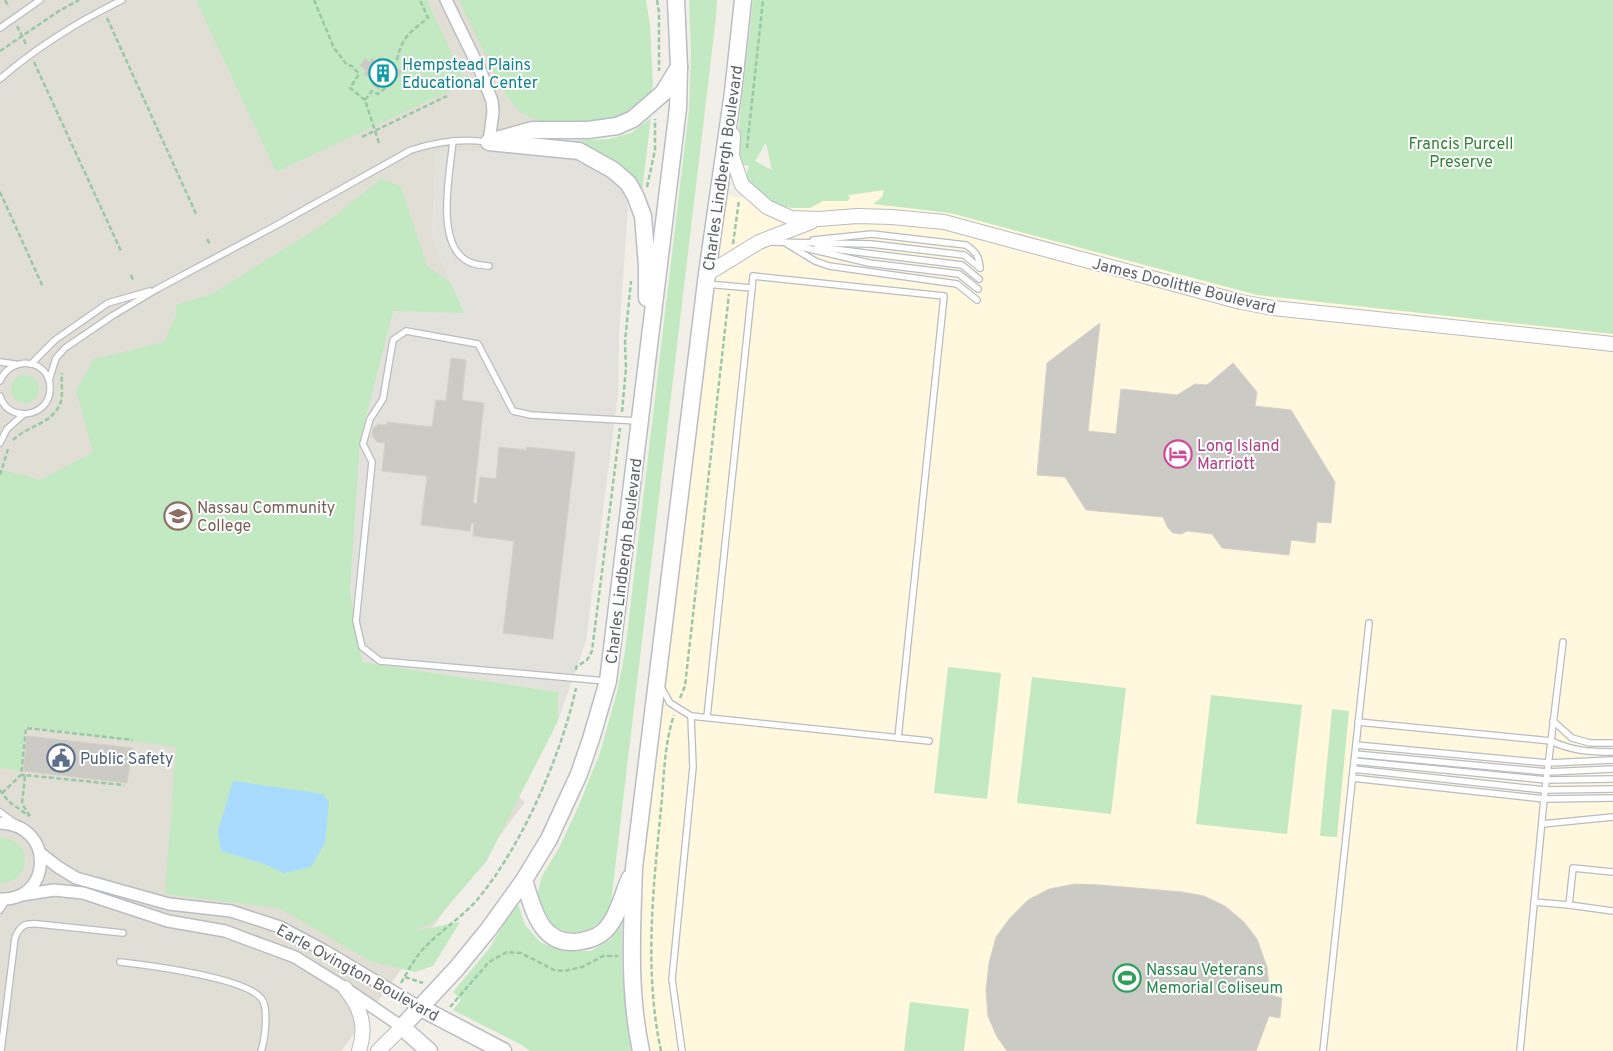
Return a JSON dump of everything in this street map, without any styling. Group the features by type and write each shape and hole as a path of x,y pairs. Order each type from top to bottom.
{"main road":[{"name":"Charles Lindbergh Boulevard","path":"402,1027 456,969 488,930 524,880 549,839 579,774 608,681 678,117 679,67 676,0"},
{"name":"Charles Lindbergh Boulevard","path":"641,1051 634,1008 631,959 634,868 706,279 733,92 742,0"},
{"path":"489,142 533,130 588,130 617,126 633,119 658,99 679,67"},
{"path":"489,142 579,151 613,170 628,183 640,207 642,216 647,266 646,310 649,348"},
{"path":"524,880 534,914 542,928 552,936 564,941 577,942 594,938 608,928 614,918 634,868"},
{"name":"Earle Ovington Boulevard","path":"420,1008 503,1051"},
{"name":"Earle Ovington Boulevard","path":"402,1027 429,1051"}],"street":[{"path":"446,0 481,72 489,142"},
{"path":"733,92 732,156 742,186"},
{"name":"James Doolittle Boulevard","path":"742,186 767,207 791,218 819,219 858,216 944,222 1241,302 1273,308 1613,344"},
{"name":"James Doolittle Boulevard","path":"706,279 732,258 759,242 819,219"},
{"path":"0,823 23,828 37,843 41,865 38,877 22,895"},
{"name":"Earle Ovington Boulevard","path":"40,853 58,868 76,878 170,904 231,911 280,927 325,951 420,1008"},
{"name":"Earle Ovington Boulevard","path":"3,899 54,890 83,893 168,921 225,930 295,957 402,1027"},
{"path":"345,988 361,1012 363,1029 359,1051"},
{"name":"Charles Lindbergh Boulevard","path":"378,1051 402,1027"}],"lane":[{"path":"0,28 40,0"},
{"path":"0,79 47,42 85,18 122,0"},
{"path":"49,380 56,358 65,348 157,289 411,150 433,143 472,140 489,142"},
{"path":"453,141 446,218 450,242 458,255 466,261 475,265 490,266"},
{"path":"759,242 786,243 871,244 964,256 980,268 979,257 974,250 966,245 872,234 786,243"},
{"path":"786,243 962,265 979,279"},
{"path":"786,243 869,262 959,274 978,290"},
{"path":"786,243 815,261 829,266 957,284 977,300"},
{"path":"707,717 753,276 944,296 898,738"},
{"path":"706,279 730,286 752,288"},
{"path":"32,364 55,340 108,303 157,289"},
{"path":"608,681 380,661 362,647 356,621 372,462 364,444 370,419 383,399 393,340 406,331 478,344 513,411 531,415 640,421"},
{"path":"0,362 32,364 39,367 49,380 50,388 49,397 45,404 30,414 13,412 6,407 0,396"},
{"path":"0,381 8,369 15,364"},
{"path":"0,443 7,429 24,414"},
{"path":"1323,1051 1369,623"},
{"path":"1520,1051 1544,799 1563,642"},
{"path":"657,681 670,703 691,716 929,741"},
{"path":"682,1051 672,979 693,767 691,716"},
{"path":"1553,721 1572,738 1590,743 1613,744"},
{"path":"1358,722 1551,741 1567,748 1586,752 1613,752"},
{"path":"1356,745 1548,763 1613,760"},
{"path":"1355,754 1547,772 1613,769"},
{"path":"1354,761 1546,780 1613,778"},
{"path":"1353,769 1545,790 1613,788"},
{"path":"1352,778 1544,799 1613,798"},
{"path":"0,812 23,828"},
{"path":"1542,824 1613,817"},
{"path":"1569,905 1573,868 1613,872"},
{"path":"141,912 143,897"},
{"path":"0,910 3,899"},
{"path":"1534,902 1613,910"},
{"path":"1,1051 15,938 19,928 26,923 124,933"},
{"path":"120,962 175,969 236,985 256,993 264,1002 266,1027 261,1051"}],"path":[{"path":"5,0 8,7"},
{"path":"0,51 59,11 79,0"},
{"path":"314,0 334,48 347,65 352,66 359,74 350,88 365,100 379,143"},
{"path":"397,60 400,47 407,35 428,18 420,0"},
{"path":"640,207 643,204 655,150 655,114 658,99 659,12 657,0"},
{"path":"747,151 763,0"},
{"path":"108,19 197,216"},
{"path":"17,28 26,44"},
{"path":"34,63 121,251"},
{"path":"365,100 372,92 378,94 391,83"},
{"path":"362,137 447,96"},
{"path":"732,258 733,234 742,186"},
{"path":"0,192 43,287"},
{"path":"208,239 210,244"},
{"path":"131,276 133,280"},
{"path":"576,671 576,667 588,660 592,651 621,420 626,368 625,342 631,279"},
{"path":"680,697 685,686 730,286"},
{"path":"402,982 420,953 463,915 478,898 503,863 526,823 546,781 574,696"},
{"path":"661,1051 650,957 651,924 668,738 671,724"},
{"path":"21,775 26,728 134,740"},
{"path":"26,775 22,804 30,816 8,801 1,791 21,775 26,775 124,785"},
{"path":"448,1008 489,962 507,952 521,953 554,970 564,971 582,967 603,956 621,956"}],"shaded area":[{"name":"Nassau Community College","path":"0,0 550,0 537,120 489,142 484,151 436,152 432,236 451,283 394,311 360,441 350,591 362,662 525,802 341,1051 0,1051"},
{"path":"484,151 572,157 598,166 623,187 628,207 619,335 618,394 586,641 558,721 558,692 362,662 350,591 360,441 394,311 463,312 432,236 436,152"},
{"path":"895,189 1613,322 1613,1051 643,1051 636,866 722,194 782,205"}],"green space":[{"path":"196,0 427,0 466,81 447,92 276,172"},
{"path":"459,0 646,0 650,25 653,86 648,102 612,123 554,124 537,120 520,112 503,91"},
{"path":"689,0 717,0 716,17 611,902 603,920 587,931 569,933 554,928 541,914 537,895 542,876 559,848 600,753 617,692 625,652 689,110 691,54"},
{"name":"Francis Purcell Preserve","path":"753,0 1613,0 1613,334 1257,295 950,213 873,204 882,197 884,190 848,195 850,198 848,201 823,201 810,208 777,206 758,193 745,179 749,166 742,164 736,152","holes":["766,144 772,170 755,161"]},
{"path":"651,118 641,198 618,166 592,149 565,141 609,139 631,133"},
{"path":"381,179 401,186 427,266 451,283 464,313 393,311 360,441 350,591 362,662 558,692 558,721 486,862 434,922 414,931 460,922 433,966 415,972 370,961 279,908 165,894 176,747 25,726 20,771 0,768 0,475 4,470 40,480 93,452 76,391 94,359 164,342 176,315 176,305 212,294 324,224"},
{"path":"25,375 35,379 39,389 35,399 25,403 15,399 11,389 15,379"},
{"path":"948,667 1001,673 987,799 934,793"},
{"path":"1032,677 1126,688 1111,814 1017,803"},
{"path":"1211,695 1302,705 1287,834 1196,824"},
{"path":"1332,709 1349,711 1337,837 1320,836"},
{"path":"0,838 11,839 18,844 23,851 25,859 19,875 11,881 0,883"},
{"path":"517,901 525,925 540,942 562,951 591,951 611,939 622,921 622,969 631,1051 530,1051 453,1010 461,1000 453,992 489,949"},
{"path":"910,1002 969,1009 964,1051 904,1051"}],"water":[{"path":"233,781 323,794 329,802 325,843 311,867 284,873 264,864 221,851 218,831"}],"building":[{"name":"Hempstead Plains Educational Center","path":"379,57 402,71 398,78 394,76 391,80 387,77 379,90 372,85 374,81 364,74 366,70 360,66 365,58 369,62 372,58 376,61"},
{"name":"Long Island Marriott","path":"1100,323 1088,431 1116,434 1121,389 1177,395 1195,384 1207,385 1233,363 1257,392 1255,406 1291,410 1335,482 1331,523 1317,522 1315,543 1291,540 1289,555 1222,548 1212,534 1187,531 1181,534 1173,533 1168,528 1163,517 1086,510 1065,477 1037,475 1047,363"},
{"path":"451,358 466,360 462,400 484,403 473,503 477,504 480,477 496,479 499,447 526,450 526,447 575,452 553,639 503,633 514,541 473,536 474,524 471,523 470,531 421,525 427,476 382,471 385,443 377,442 372,436 373,428 379,424 387,425 387,422 432,427 436,400 446,401"},
{"name":"Public Safety","path":"27,736 133,748 127,783 23,771"},
{"name":"Nassau Veterans Memorial Coliseum","path":"1075,884 1182,892 1204,896 1225,906 1244,922 1257,939 1267,967 1270,995 1282,998 1280,1018 1269,1016 1256,1051 1007,1051 997,1037 988,1016 986,990 989,963 996,937 1010,918 1028,900 1049,889"}],"place":[{"name":"Hempstead Plains Educational Center","path":"383,73"},
{"name":"Long Island Marriott","path":"1178,454"},
{"name":"Nassau Community College","path":"178,516"},
{"name":"Public Safety","path":"61,758"},
{"name":"Nassau Veterans Memorial Coliseum","path":"1127,978"}]}
